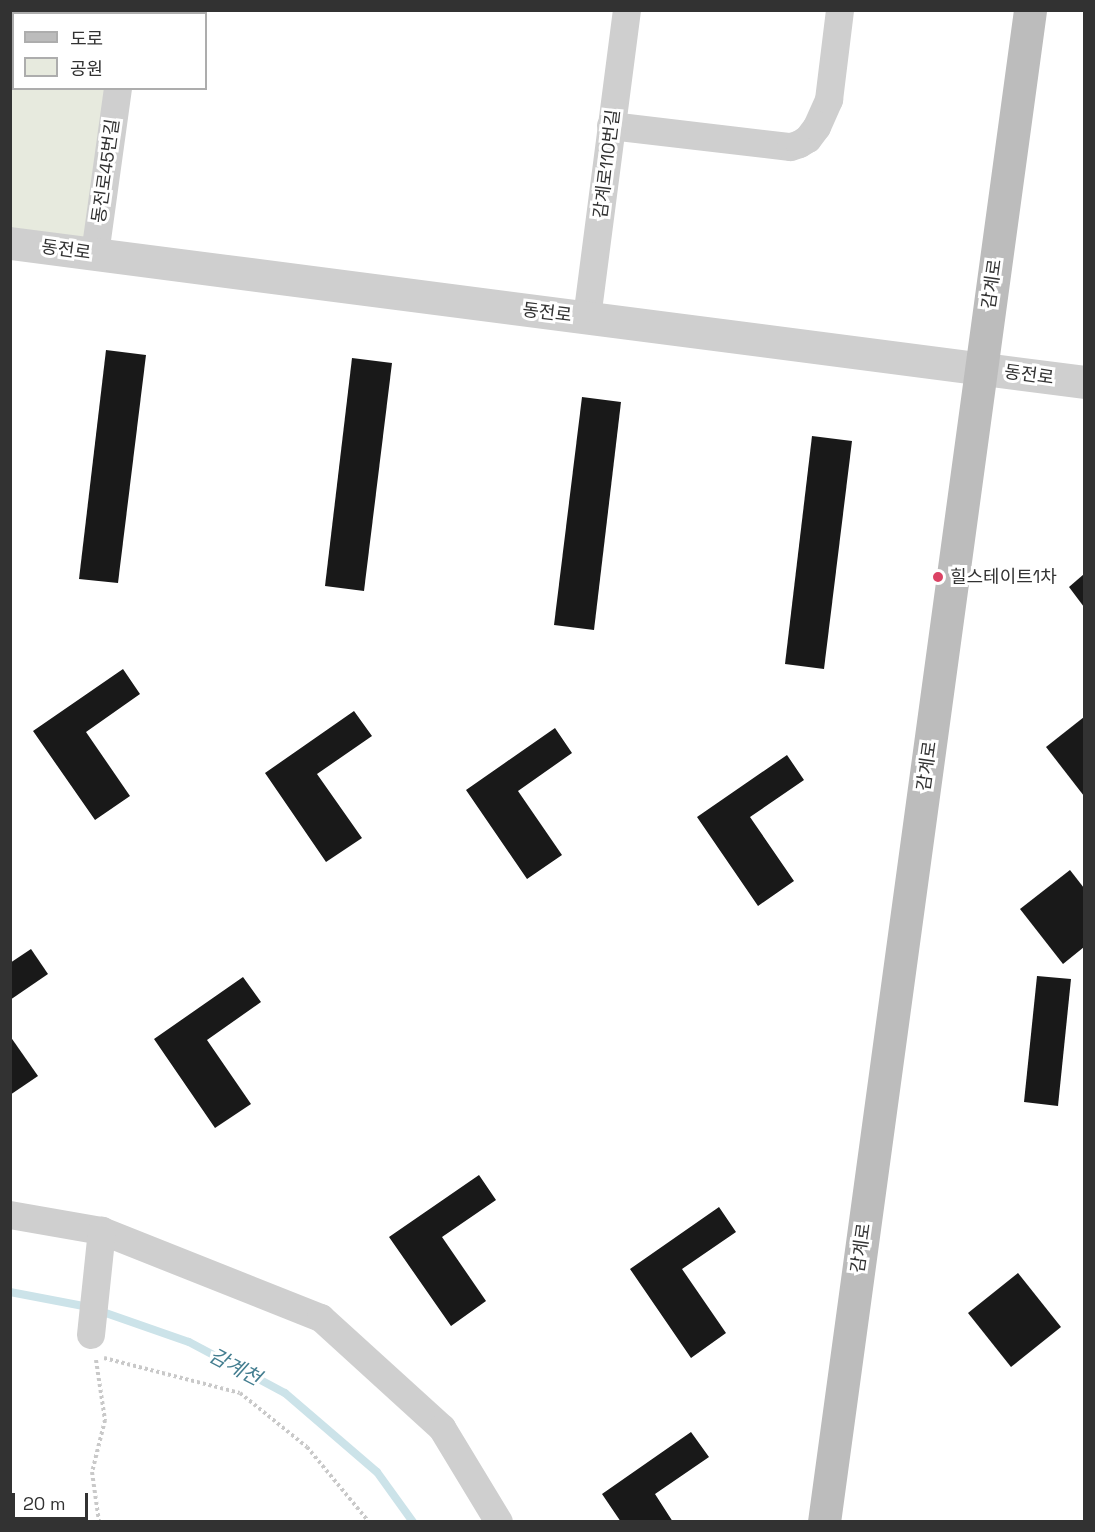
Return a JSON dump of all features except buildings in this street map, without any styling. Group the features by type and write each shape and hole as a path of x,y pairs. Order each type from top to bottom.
{"main road":[{"name":"감계로","path":"824,1521 1030,10"}],"street":[{"name":"감계로110번길","path":"588,318 627,10"},
{"path":"611,126 791,147 800,144 817,127 829,100 840,10"},
{"name":"동전로45번길","path":"95,254 118,90"},
{"name":"동전로","path":"10,243 1084,382"},
{"path":"10,1215 101,1242 321,1318 442,1428 499,1521"},
{"path":"91,1335 101,1242"}],"path":[{"path":"99,1521 92,1472 105,1420 95,1355 240,1394 307,1447 369,1521"}],"green space":[{"path":"79,10 90,12 12,12 12,90 110,90 89,240 11,228 10,11"}],"waterway":[{"name":"감계천","path":"10,1292 89,1307"},
{"name":"감계천","path":"100,1311 189,1342 285,1393 377,1472 413,1522"}],"place":[{"name":"힐스테이트1차","path":"938,577"}]}
